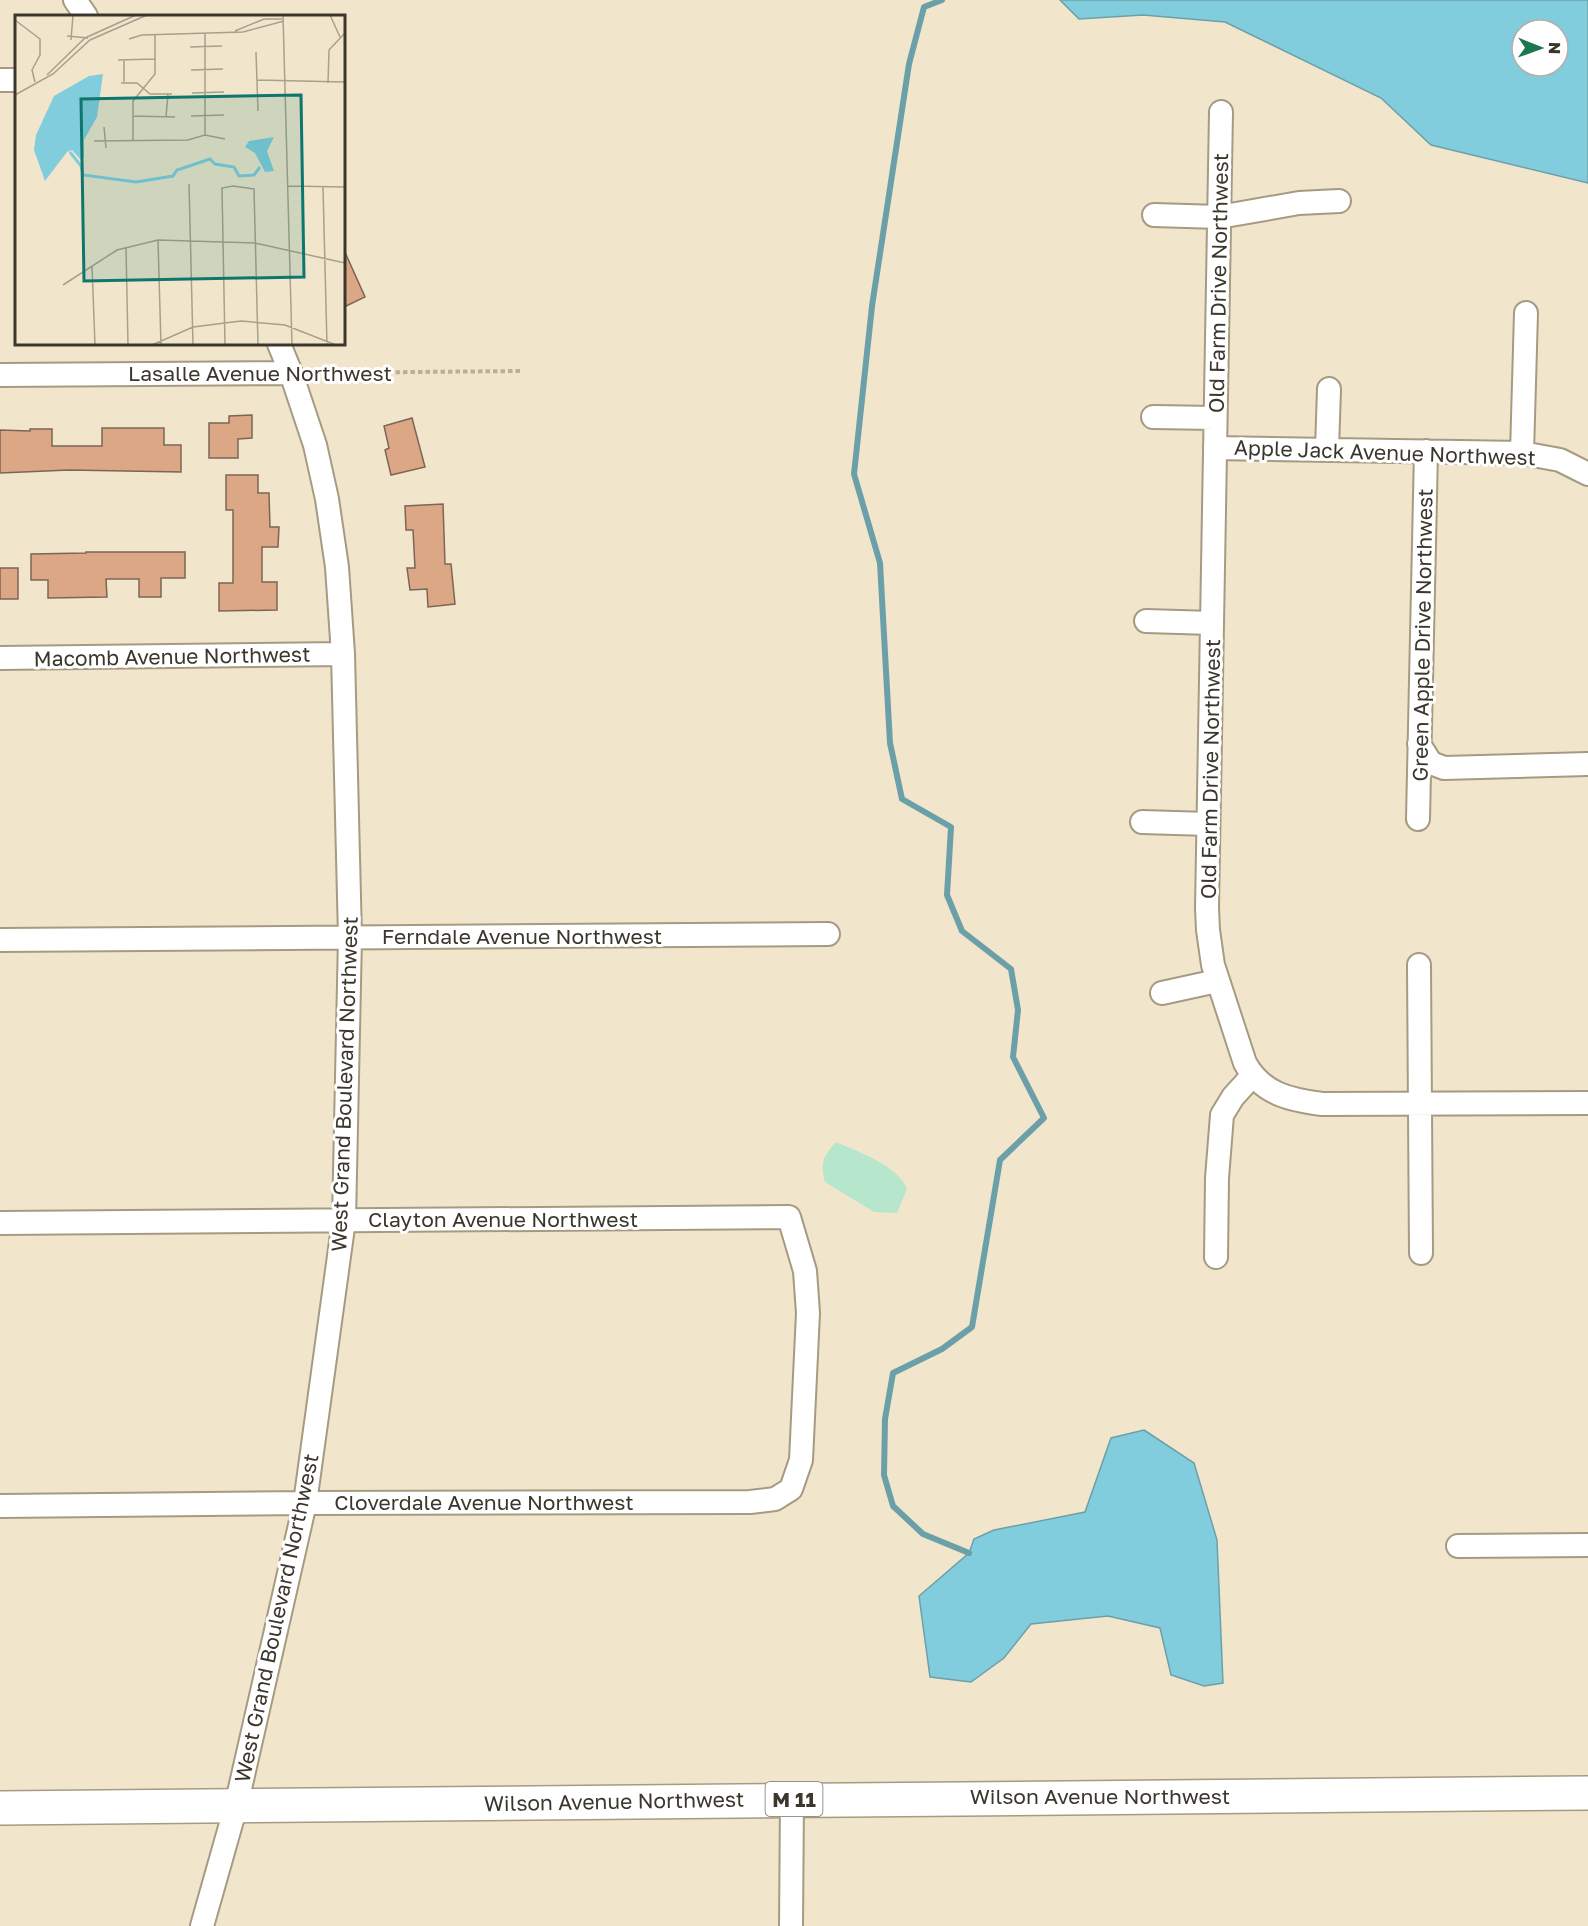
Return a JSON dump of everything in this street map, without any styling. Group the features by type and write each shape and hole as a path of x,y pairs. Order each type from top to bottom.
{"main road":[{"name":"Wilson Avenue Northwest","path":"0,1808 1588,1792"}],"street":[{"path":"75,0 85,15"},
{"name":"Old Farm Drive Northwest","path":"1221,112 1208,930 1217,981 1245,1064 1252,1077"},
{"path":"1154,215 1219,217 1299,203 1339,201"},
{"path":"1522,453 1526,313"},
{"name":"West Grand Boulevard Northwest","path":"202,1926 236,1806 305,1503 344,1220 350,937 343,654 337,567 327,499 315,445 279,345"},
{"name":"Lasalle Avenue Northwest","path":"0,375 291,373"},
{"path":"1327,449 1329,389"},
{"path":"1153,417 1215,418"},
{"name":"Apple Jack Avenue Northwest","path":"1215,448 1522,453 1560,460 1588,474"},
{"name":"Green Apple Drive Northwest","path":"1418,819 1426,451"},
{"path":"1146,621 1212,622"},
{"name":"Macomb Avenue Northwest","path":"0,658 343,654"},
{"path":"1419,744 1431,763 1444,768 1588,764"},
{"path":"1142,822 1208,824"},
{"name":"Ferndale Avenue Northwest","path":"0,940 828,934"},
{"path":"1419,965 1421,1253"},
{"path":"1162,993 1217,981"},
{"path":"1216,1257 1217,1178 1222,1115 1233,1097 1252,1077 1261,1085 1289,1099 1322,1104 1588,1103"},
{"name":"Clayton Avenue Northwest","path":"0,1223 789,1217"},
{"name":"Cloverdale Avenue Northwest","path":"0,1506 750,1502 775,1499 791,1489 801,1460 808,1314 805,1271 789,1217"},
{"path":"1458,1546 1588,1545"},
{"path":"791,1926 792,1799"}],"path":[{"name":"Lasalle Avenue Northwest","path":"291,373 520,371"}],"green space":[{"path":"836,1142 876,1160 902,1180 907,1189 897,1213 874,1212 825,1182 824,1160"}],"water":[{"path":"1060,0 1588,0 1588,183 1431,145 1381,98 1225,22 1143,15 1079,19"},
{"path":"1144,1430 1194,1463 1217,1540 1223,1683 1204,1686 1171,1675 1160,1628 1108,1616 1031,1624 1004,1658 971,1682 930,1677 919,1596 969,1553 974,1539 994,1530 1085,1512 1111,1438"}],"building":[{"path":"345,252 365,297 345,307"},
{"path":"252,415 252,438 238,439 238,458 209,458 209,423 229,423 229,416"},
{"path":"412,418 425,467 391,475 385,450 389,448 384,426"},
{"path":"102,428 164,428 164,445 181,445 181,472 69,470 0,473 0,430 52,429 52,446 102,446"},
{"path":"226,475 258,475 258,493 269,493 270,527 279,527 278,547 262,547 262,582 277,582 277,610 219,611 219,583 233,583 233,510 226,510"},
{"path":"443,504 445,564 451,564 455,604 428,607 427,589 410,590 407,568 415,568 413,530 406,530 405,506"},
{"path":"185,552 185,578 161,578 161,597 139,597 139,579 106,579 107,597 48,598 48,580 31,580 31,554"},
{"path":"0,568 18,568 18,599 0,599"}],"waterway":[{"path":"942,0 924,7 909,64 872,306 854,474 880,563 890,743 902,799 951,827 947,895 962,931 1011,969 1018,1010 1013,1057 1044,1118 1000,1160 972,1327 942,1349 893,1373 885,1419 884,1475 893,1506 923,1534 969,1553"}]}
